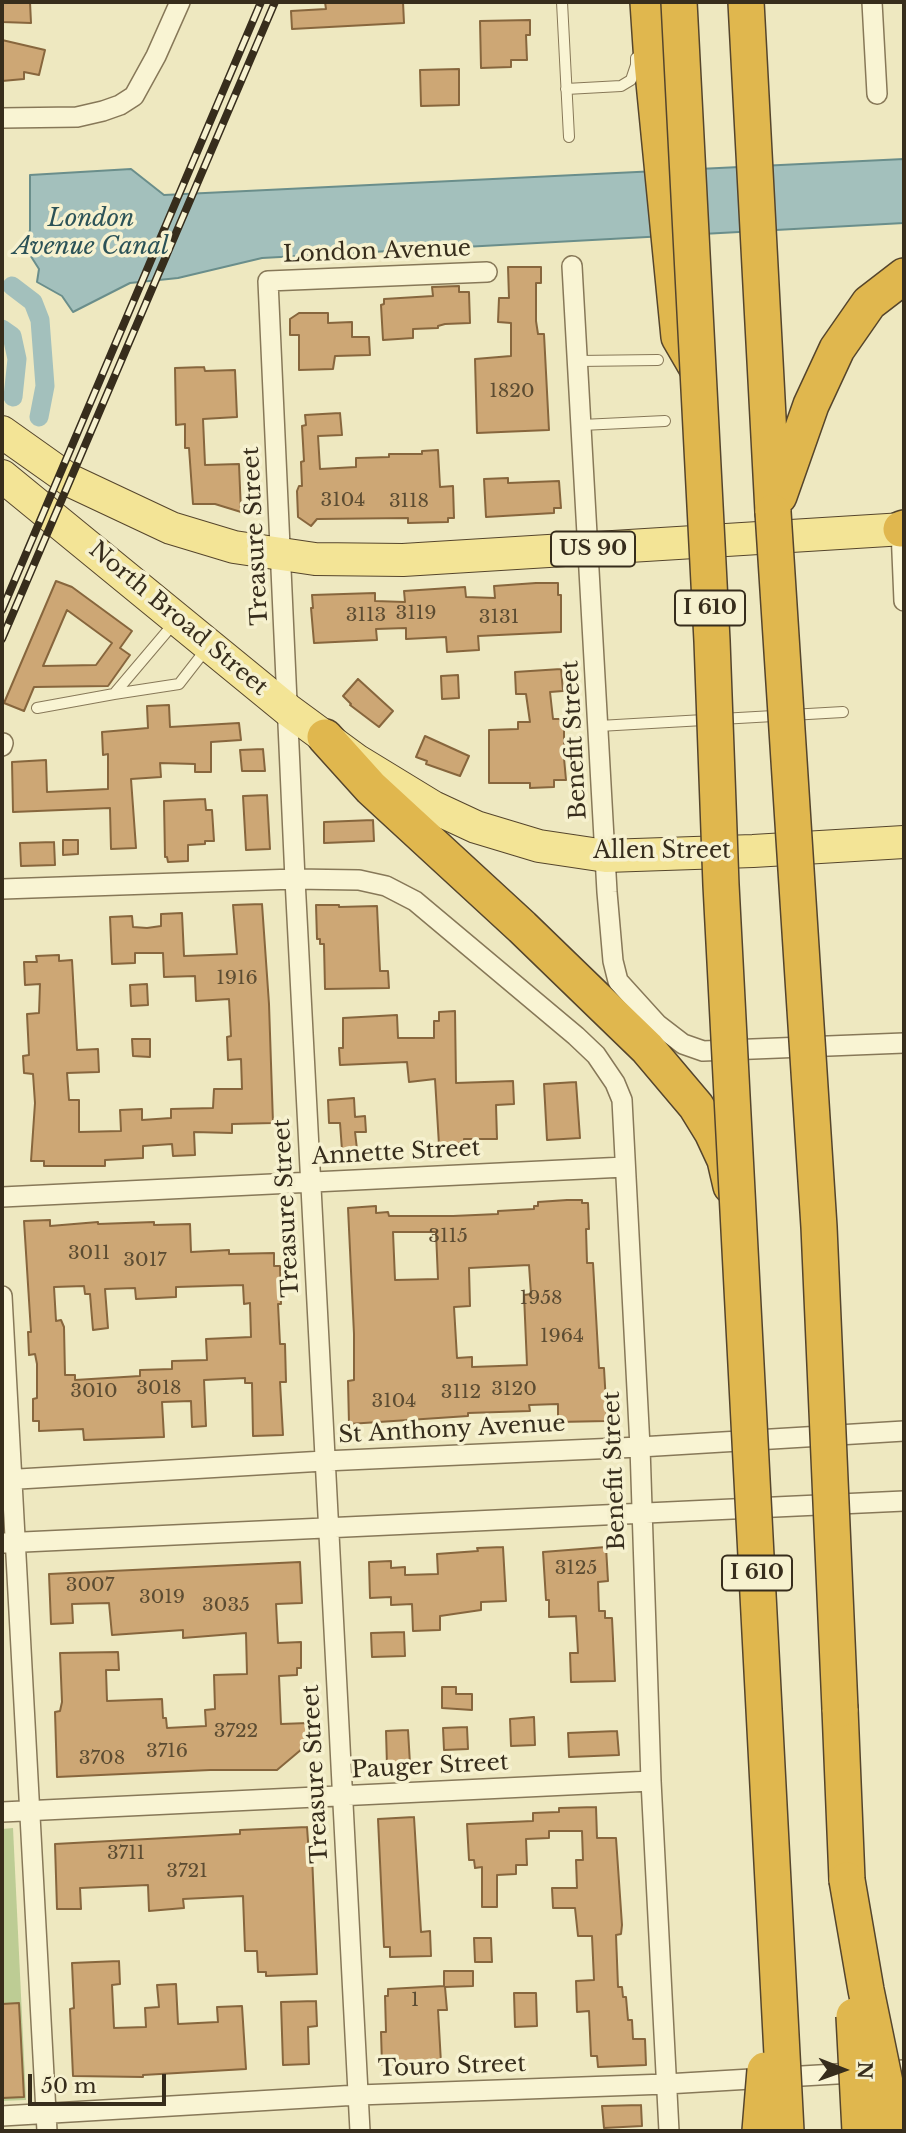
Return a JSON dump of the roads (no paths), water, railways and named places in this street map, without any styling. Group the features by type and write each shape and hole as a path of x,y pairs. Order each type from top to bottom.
{"highway":[{"path":"648,2 679,337 696,368"},
{"name":"I 610","path":"679,2 712,641 720,885 786,2131"},
{"name":"I 610","path":"746,2 773,512 819,1227 860,2131"},
{"path":"773,512 810,405 837,349 869,303 904,276"},
{"path":"325,737 371,788 522,927 647,1048 696,1106 712,1132 725,1160 738,1215"},
{"path":"847,1880 895,2131"},
{"path":"760,2131 777,1931"}],"main road":[{"name":"US 90","path":"2,432 71,481 171,528 234,547 315,559 389,560 590,550 903,528"},
{"name":"North Broad Street","path":"2,476 288,710 356,760"},
{"name":"Allen Street","path":"356,760 433,807 476,827 539,846 606,856 904,842"}],"street":[{"path":"2,118 77,117 120,105 134,96 156,56 180,2"},
{"path":"872,2 877,94"},
{"name":"Benefit Street","path":"572,266 606,856 613,961 618,981 657,1024 683,1044 703,1051 904,1044"},
{"name":"London Avenue","path":"268,281 487,272"},
{"name":"Treasure Street","path":"268,281 295,879 359,2131"},
{"path":"903,528 904,601"},
{"path":"2,889 295,879"},
{"name":"Benefit Street","path":"295,879 359,880 386,886 415,901 596,1055 615,1083 622,1100 640,1447 651,1781 669,2131"},
{"name":"Annette Street","path":"2,1197 625,1167"},
{"path":"2,1296 8,1543 30,1811 47,2123"},
{"name":"St Anthony Avenue","path":"7,1480 904,1431"},
{"path":"8,1543 904,1501"},
{"name":"Pauger Street","path":"2,1812 651,1781"},
{"name":"Touro Street","path":"2,2116 47,2123 358,2095 666,2084 904,2070"}],"lane":[{"path":"562,2 569,137"},
{"path":"566,89 621,86 631,80 636,65 635,52"},
{"path":"578,361 658,360"},
{"path":"582,425 665,421"},
{"path":"114,694 177,619"},
{"path":"37,708 179,684 209,645"},
{"path":"599,726 843,712"}],"water":[{"name":"London Avenue Canal","path":"904,159 904,223 262,258 178,278 130,283 73,312 62,296 37,282 39,269 25,247 30,230 30,175 131,169 164,195"}],"waterway":[{"path":"12,286 33,302 40,320 45,386 39,417"},
{"path":"2,329 12,336 17,359 13,397"}],"railway":[{"path":"2,610 261,2"},
{"path":"2,639 275,2"}]}
